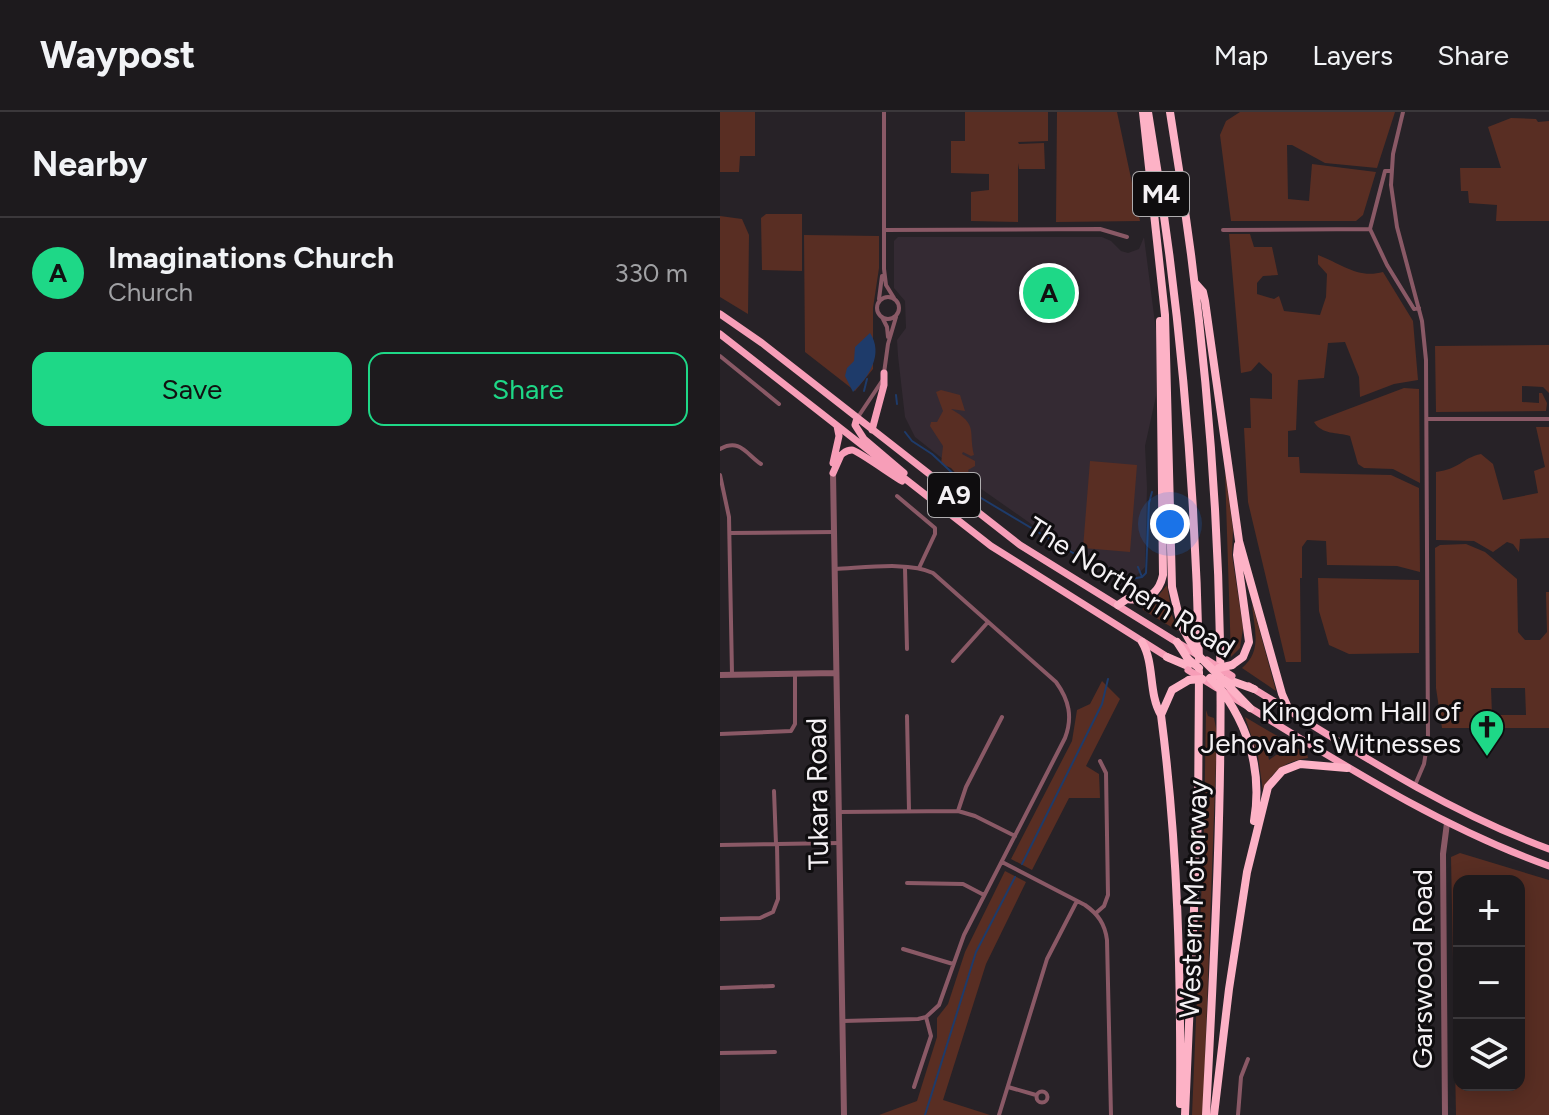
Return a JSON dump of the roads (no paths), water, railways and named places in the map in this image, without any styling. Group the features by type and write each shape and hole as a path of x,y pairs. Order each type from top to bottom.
{"highway":[{"name":"M4","path":"1118,605 1127,599 1139,600 1150,596 1163,575 1160,273 1146,112"},
{"name":"Western Motorway","path":"1146,112 1179,332 1192,475 1197,584 1199,786 1184,1115"},
{"name":"Western Motorway","path":"1170,112 1195,283 1212,457 1220,644 1219,823 1206,1115"},
{"path":"1160,273 1167,342 1172,587 1178,616 1188,644 1222,691 1254,689"},
{"path":"1195,283 1203,292 1205,301 1239,541 1282,694 1290,712"},
{"name":"The Northern Road","path":"720,314 762,343 1020,545 1177,642 1188,644"},
{"name":"The Northern Road","path":"720,334 1016,564 1167,657"},
{"path":"872,430 884,385 884,373"},
{"path":"821,413 846,423 857,418"},
{"path":"857,418 855,425 859,434 919,489"},
{"path":"833,473 839,436 837,426"},
{"path":"833,473 841,455 853,450 884,472 919,489"},
{"path":"1161,715 1172,690 1189,680 1232,665 1243,657 1249,642 1237,555 1239,541"},
{"path":"1142,642 1149,659 1156,706 1161,715 1178,892 1180,1104 1184,1115"},
{"path":"1177,642 1188,665"},
{"path":"1167,657 1221,678 1250,708 1347,768 1447,823 1549,866"},
{"name":"The Northern Road","path":"1188,665 1210,673 1232,690"},
{"name":"The Northern Road","path":"1254,689 1414,787 1467,815 1549,849"},
{"path":"1214,1115 1231,973 1254,842 1256,773 1232,690"},
{"path":"1254,842 1268,787 1282,771 1310,763 1347,768"}],"street":[{"path":"857,418 878,390 900,307 886,285 884,269 884,112"},
{"path":"1403,112 1391,171 1397,227 1419,308 1425,347 1427,419 1428,739 1424,764 1414,787"},
{"path":"1391,171 1385,171 1370,229 1404,294 1414,309 1419,308"},
{"path":"884,230 1100,229 1127,237"},
{"path":"1223,230 1370,229"},
{"path":"884,269 877,310 887,327 888,344"},
{"path":"879,301 886,297 894,298"},
{"path":"881,317 889,320 896,317"},
{"path":"720,356 779,404"},
{"path":"1427,419 1549,419"},
{"path":"720,449 738,445 761,464"},
{"name":"Tukara Road","path":"833,473 844,1115"},
{"path":"720,475 730,533 732,674"},
{"path":"897,496 935,528 919,568"},
{"path":"730,533 834,532"},
{"path":"905,568 907,649"},
{"path":"835,569 919,568 937,576 1056,682 1069,710 1065,738 984,895 953,964 941,1001 926,1017 914,1020 843,1021"},
{"path":"953,661 988,622"},
{"path":"720,675 836,673"},
{"path":"720,734 791,731 795,724 795,674"},
{"path":"907,716 909,810"},
{"path":"958,811 966,787 1002,717"},
{"path":"1096,913 1104,906 1108,895 1106,773 1100,761"},
{"path":"720,919 772,917 777,903 774,791"},
{"path":"839,812 958,811 1015,836"},
{"name":"Garswood Road","path":"1445,1115 1443,854 1447,823"},
{"path":"720,845 839,843"},
{"path":"1002,862 1096,913 1104,927 1107,940 1111,1115"},
{"path":"907,883 963,884 984,895"},
{"path":"999,1115 1047,959 1077,901"},
{"path":"903,949 953,964"},
{"path":"720,988 773,986"},
{"path":"914,1087 931,1036 926,1017"},
{"path":"720,1053 775,1052"},
{"path":"1238,1115 1241,1077 1248,1059"},
{"path":"1008,1087 1037,1095"}],"water":[{"path":"870,333 876,349 873,365 853,392 845,376 847,368 854,361 855,347"}],"waterway":[{"path":"864,391 867,379"},
{"path":"896,395 897,404"},
{"path":"905,432 976,495 1073,553 1131,579 1146,573 1152,492"},
{"path":"1138,567 1142,577"},
{"path":"1022,864 1102,704 1108,679"},
{"path":"925,1115 976,952 1015,877"}],"place":[{"name":"Imaginations Church","path":"1049,293"},
{"name":"Kingdom Hall of Jehovah's Witnesses","path":"1487,758"}]}
